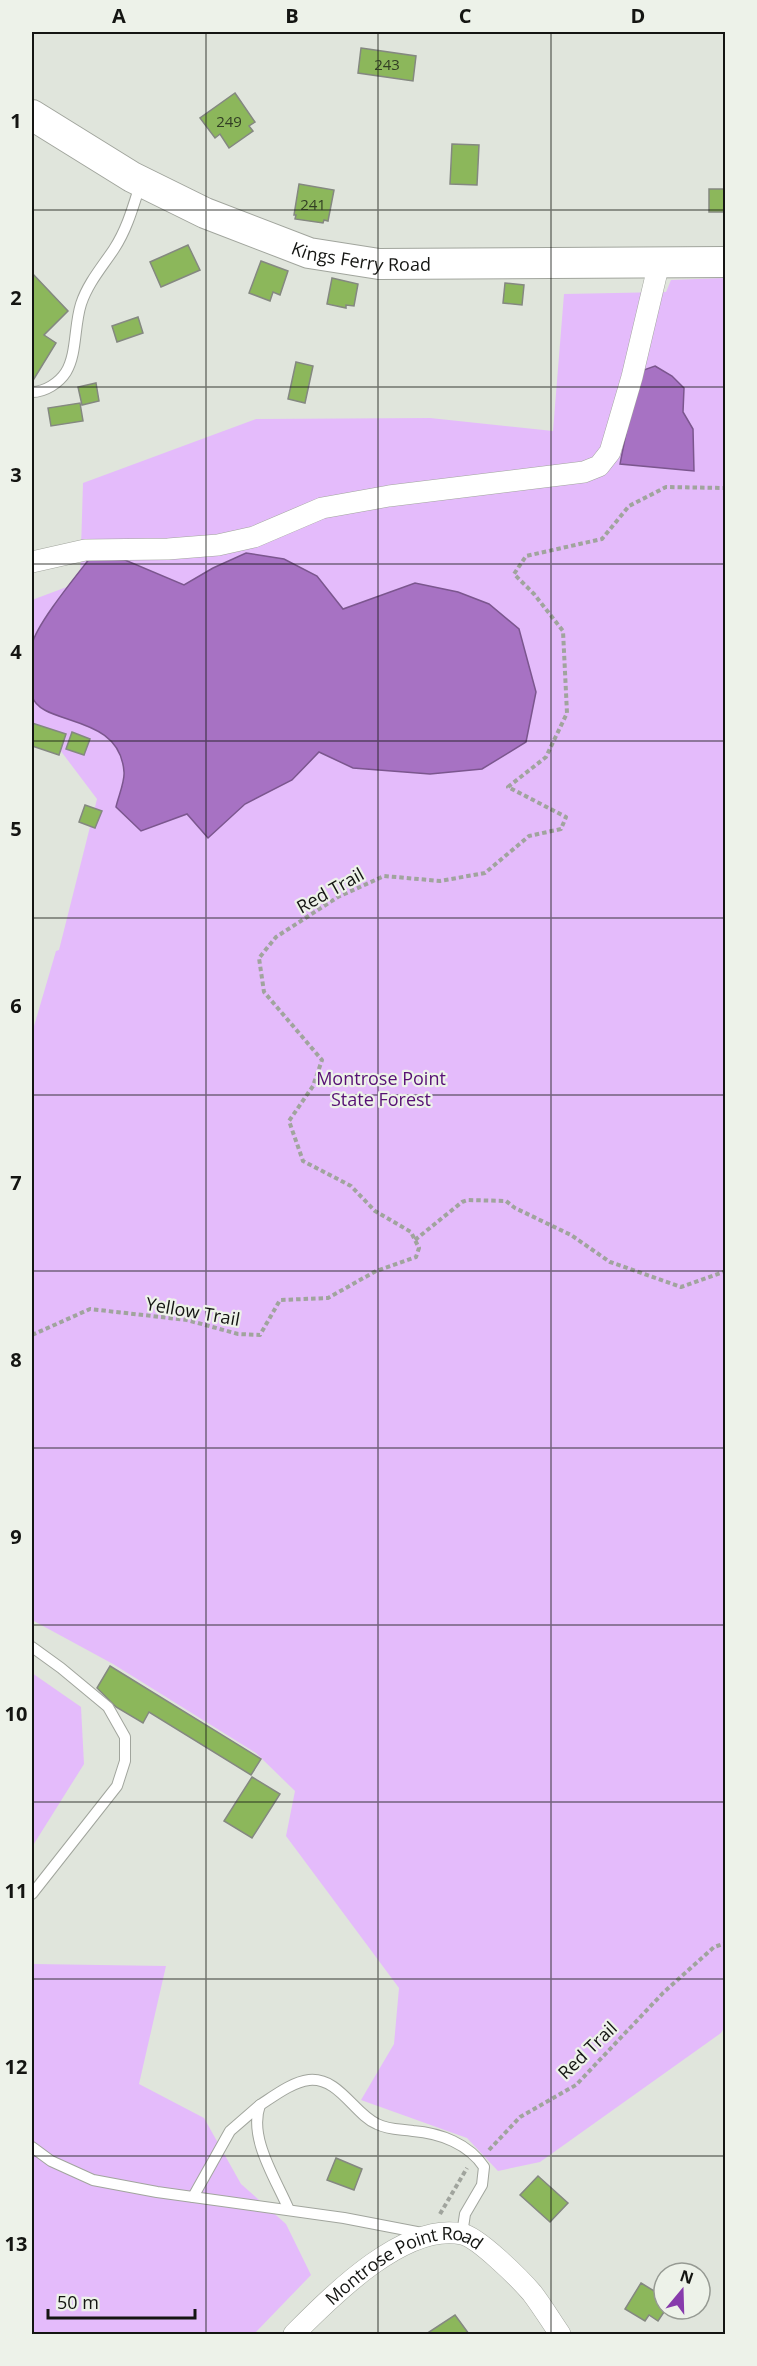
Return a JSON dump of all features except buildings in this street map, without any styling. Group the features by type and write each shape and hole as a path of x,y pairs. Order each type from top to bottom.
{"street":[{"name":"Kings Ferry Road","path":"32,115 141,182 205,213 309,253 379,264 726,262"},
{"path":"32,562 85,550 168,549 218,545 254,537 322,507 389,496 584,472 599,466 610,452 632,378 659,264"},
{"name":"Montrose Point Road","path":"294,2334 344,2285 399,2247 429,2235 462,2234 481,2244 531,2292 560,2334"}],"lane":[{"path":"32,392 51,387 65,373 72,357 74,332 81,304 94,275 114,248 128,223 141,182"},
{"path":"32,1647 108,1707 125,1737 125,1761 117,1786 32,1894"},
{"path":"193,2197 230,2131 260,2105 289,2088 310,2080 332,2086 379,2126 438,2136 475,2153 484,2167 482,2185 465,2214 462,2234"},
{"path":"260,2105 256,2117 258,2135 290,2210"},
{"path":"32,2147 51,2162 93,2180 193,2197 344,2217 429,2235"}],"path":[{"name":"Red Trail","path":"415,1240 411,1232 375,1211 351,1186 303,1161 289,1121 313,1086 322,1060 264,992 259,958 276,938 338,897 384,876 440,881 485,873 529,837 561,829 566,817 508,787 546,756 567,713 563,631 534,594 514,574 526,556 602,539 629,506 666,487 726,488"},
{"path":"415,1240 462,1202 468,1200 506,1201 515,1208 571,1235 610,1262 654,1279 681,1287 726,1271"},
{"name":"Yellow Trail","path":"32,1335 90,1309 187,1320 238,1334 260,1335 280,1300 328,1298 376,1271 416,1257 419,1248 415,1240"},
{"name":"Red Trail","path":"429,2235 467,2168 520,2117 576,2085 663,1993 714,1947 726,1943"}],"green space":[{"name":"Montrose Point State Forest","path":"725,278 725,2026 721,2033 540,2162 498,2171 467,2138 361,2100 394,2044 399,1988 286,1836 295,1791 256,1753 113,1664 32,1620 32,1033 56,951 59,950 97,799 54,742 32,733 32,600 80,582 83,483 256,419 430,418 553,431 564,294 666,292 671,280"},
{"path":"32,1673 81,1707 84,1764 32,1847"},
{"path":"34,1964 166,1966 139,2084 204,2118 241,2184 286,2224 311,2275 254,2334 32,2334 32,1972"}],"shaded area":[{"path":"655,366 672,376 684,388 683,412 693,429 694,471 620,464 638,372"},
{"path":"246,553 284,559 317,576 343,609 415,583 458,592 489,604 519,629 536,692 526,742 482,769 430,774 353,768 319,752 292,780 245,804 208,838 187,814 141,831 116,807 124,772 119,753 109,739 96,730 50,713 38,706 32,696 31,655 35,637 57,601 90,558 125,560 184,585 213,568"}]}
